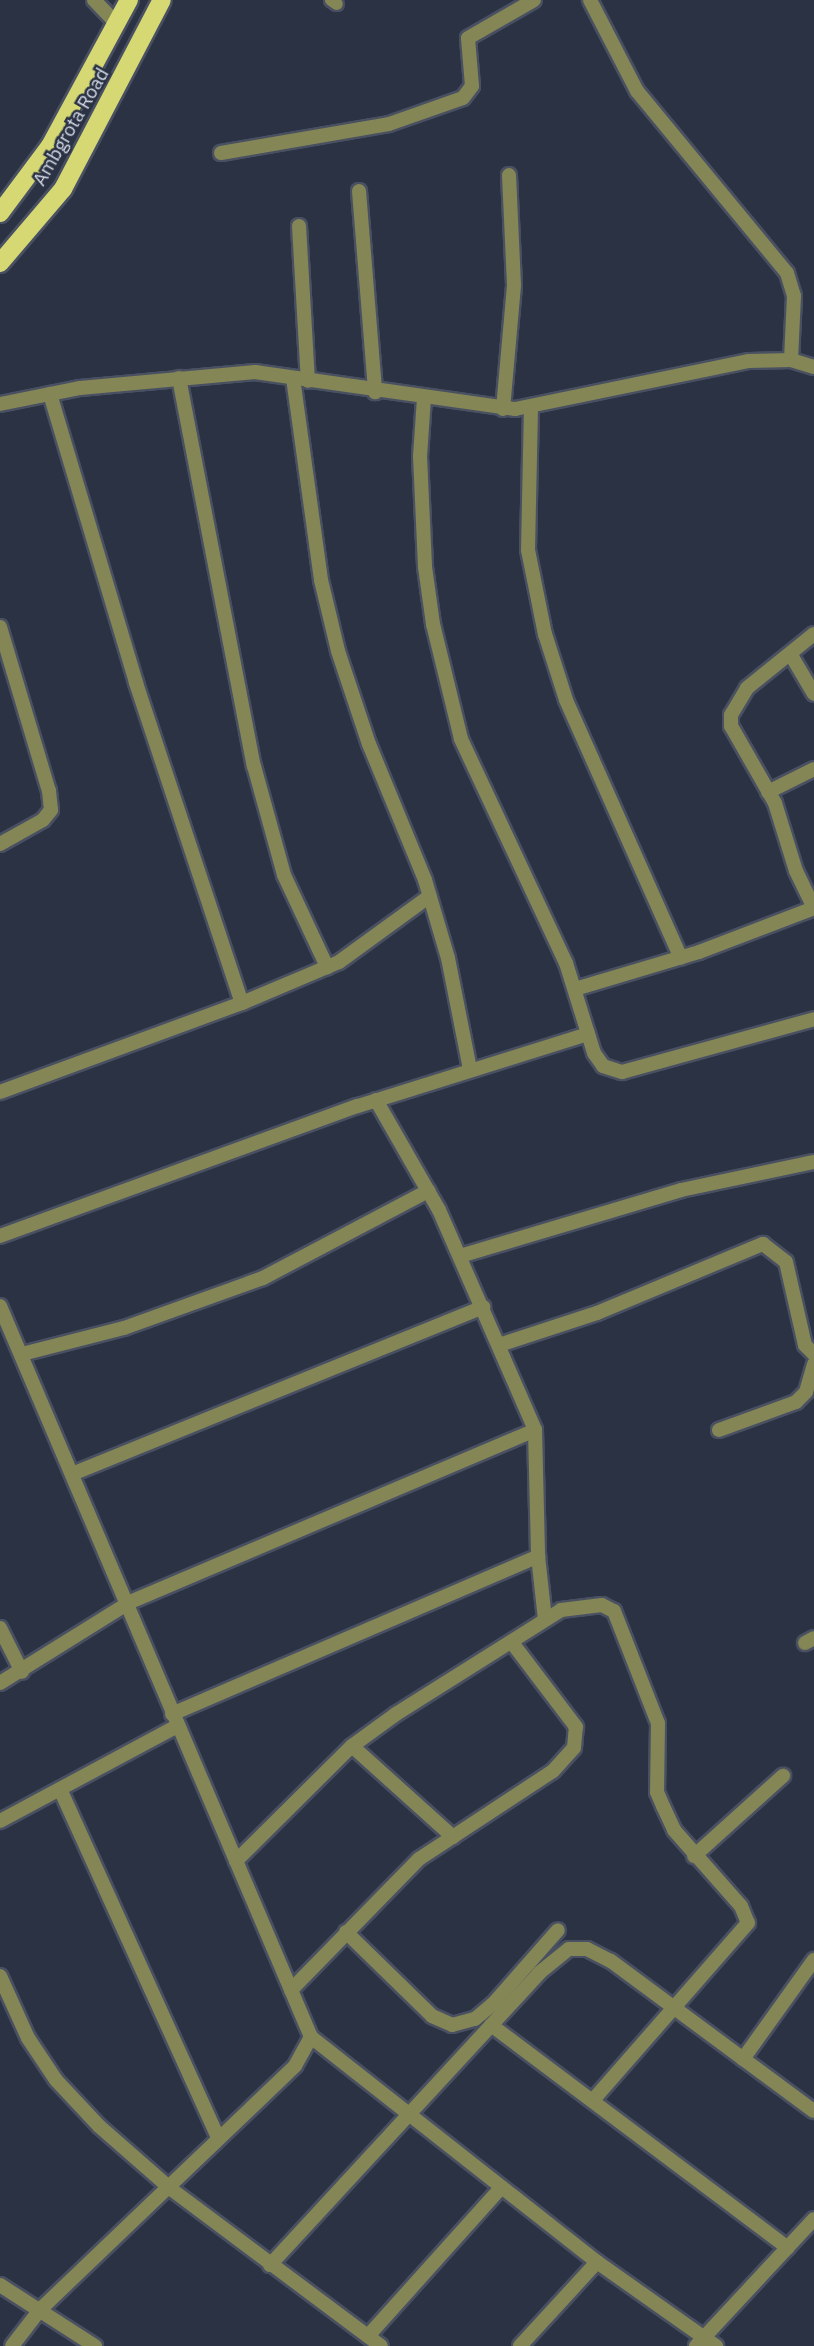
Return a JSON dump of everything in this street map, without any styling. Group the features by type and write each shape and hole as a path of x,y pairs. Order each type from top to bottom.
{"main road":[{"path":"0,213 50,146 129,0"},
{"name":"Ambgrota Road","path":"0,263 43,215 75,168 162,0"}],"street":[{"path":"94,0 116,23"},
{"path":"221,153 389,124 463,98 472,86 468,38 534,0"},
{"path":"590,0 637,91 786,273 794,296 791,360"},
{"path":"503,409 514,285 509,175"},
{"path":"359,191 375,392"},
{"path":"299,226 301,379 321,580 338,651 430,896 448,958 470,1069"},
{"path":"0,404 50,394 179,377 255,372 503,409 531,407 629,382 749,362 791,360 814,367"},
{"path":"179,377 260,791 299,916 327,967"},
{"path":"50,394 136,683 242,1003"},
{"path":"424,398 420,456 425,567 461,739 575,989 589,1034 603,1066 622,1072 814,1019"},
{"path":"531,407 528,550 545,634 571,712 681,958"},
{"path":"0,627 49,791 51,810 43,820 0,844"},
{"path":"575,989 681,958 814,908 768,792 731,726 731,715 747,688 814,634"},
{"path":"791,655 814,694"},
{"path":"768,792 814,769"},
{"path":"0,1092 242,1003 327,967 370,944 430,896"},
{"path":"0,1236 376,1100 589,1034"},
{"path":"376,1100 428,1191 460,1256 535,1430 538,1556 545,1619"},
{"path":"460,1256 681,1190 814,1162"},
{"path":"22,1354 124,1328 263,1278 428,1191"},
{"path":"499,1345 597,1312 763,1244 786,1262 805,1345 814,1353"},
{"path":"72,1474 483,1307"},
{"path":"1,1312 22,1354 130,1602 175,1720 311,2037 501,2188 705,2343 814,2219"},
{"path":"719,1430 796,1402 806,1392 814,1364"},
{"path":"0,1683 22,1672 130,1602 535,1430"},
{"path":"0,1821 60,1790 175,1720 538,1556"},
{"path":"236,1861 352,1746 513,1644 545,1619 576,1606 602,1605 614,1611 658,1723 657,1792 674,1830 694,1856 741,1906 748,1923 594,2099"},
{"path":"0,1628 22,1672"},
{"path":"291,1990 410,1867 553,1771 575,1748 576,1727 513,1644"},
{"path":"352,1746 453,1837"},
{"path":"694,1856 783,1776"},
{"path":"60,1790 218,2138"},
{"path":"346,1931 432,2016 452,2025 475,2019 493,2004 558,1930"},
{"path":"270,2265 560,1953 578,1948 599,1954 814,2111"},
{"path":"743,2059 814,1959"},
{"path":"0,1976 28,2038 56,2080 99,2126 171,2189 381,2346"},
{"path":"491,2025 594,2099 788,2248"},
{"path":"12,2346 40,2311 171,2189 218,2138 305,2055 311,2037"},
{"path":"368,2336 501,2188"},
{"path":"520,2346 597,2262"},
{"path":"0,2285 95,2346"}]}
